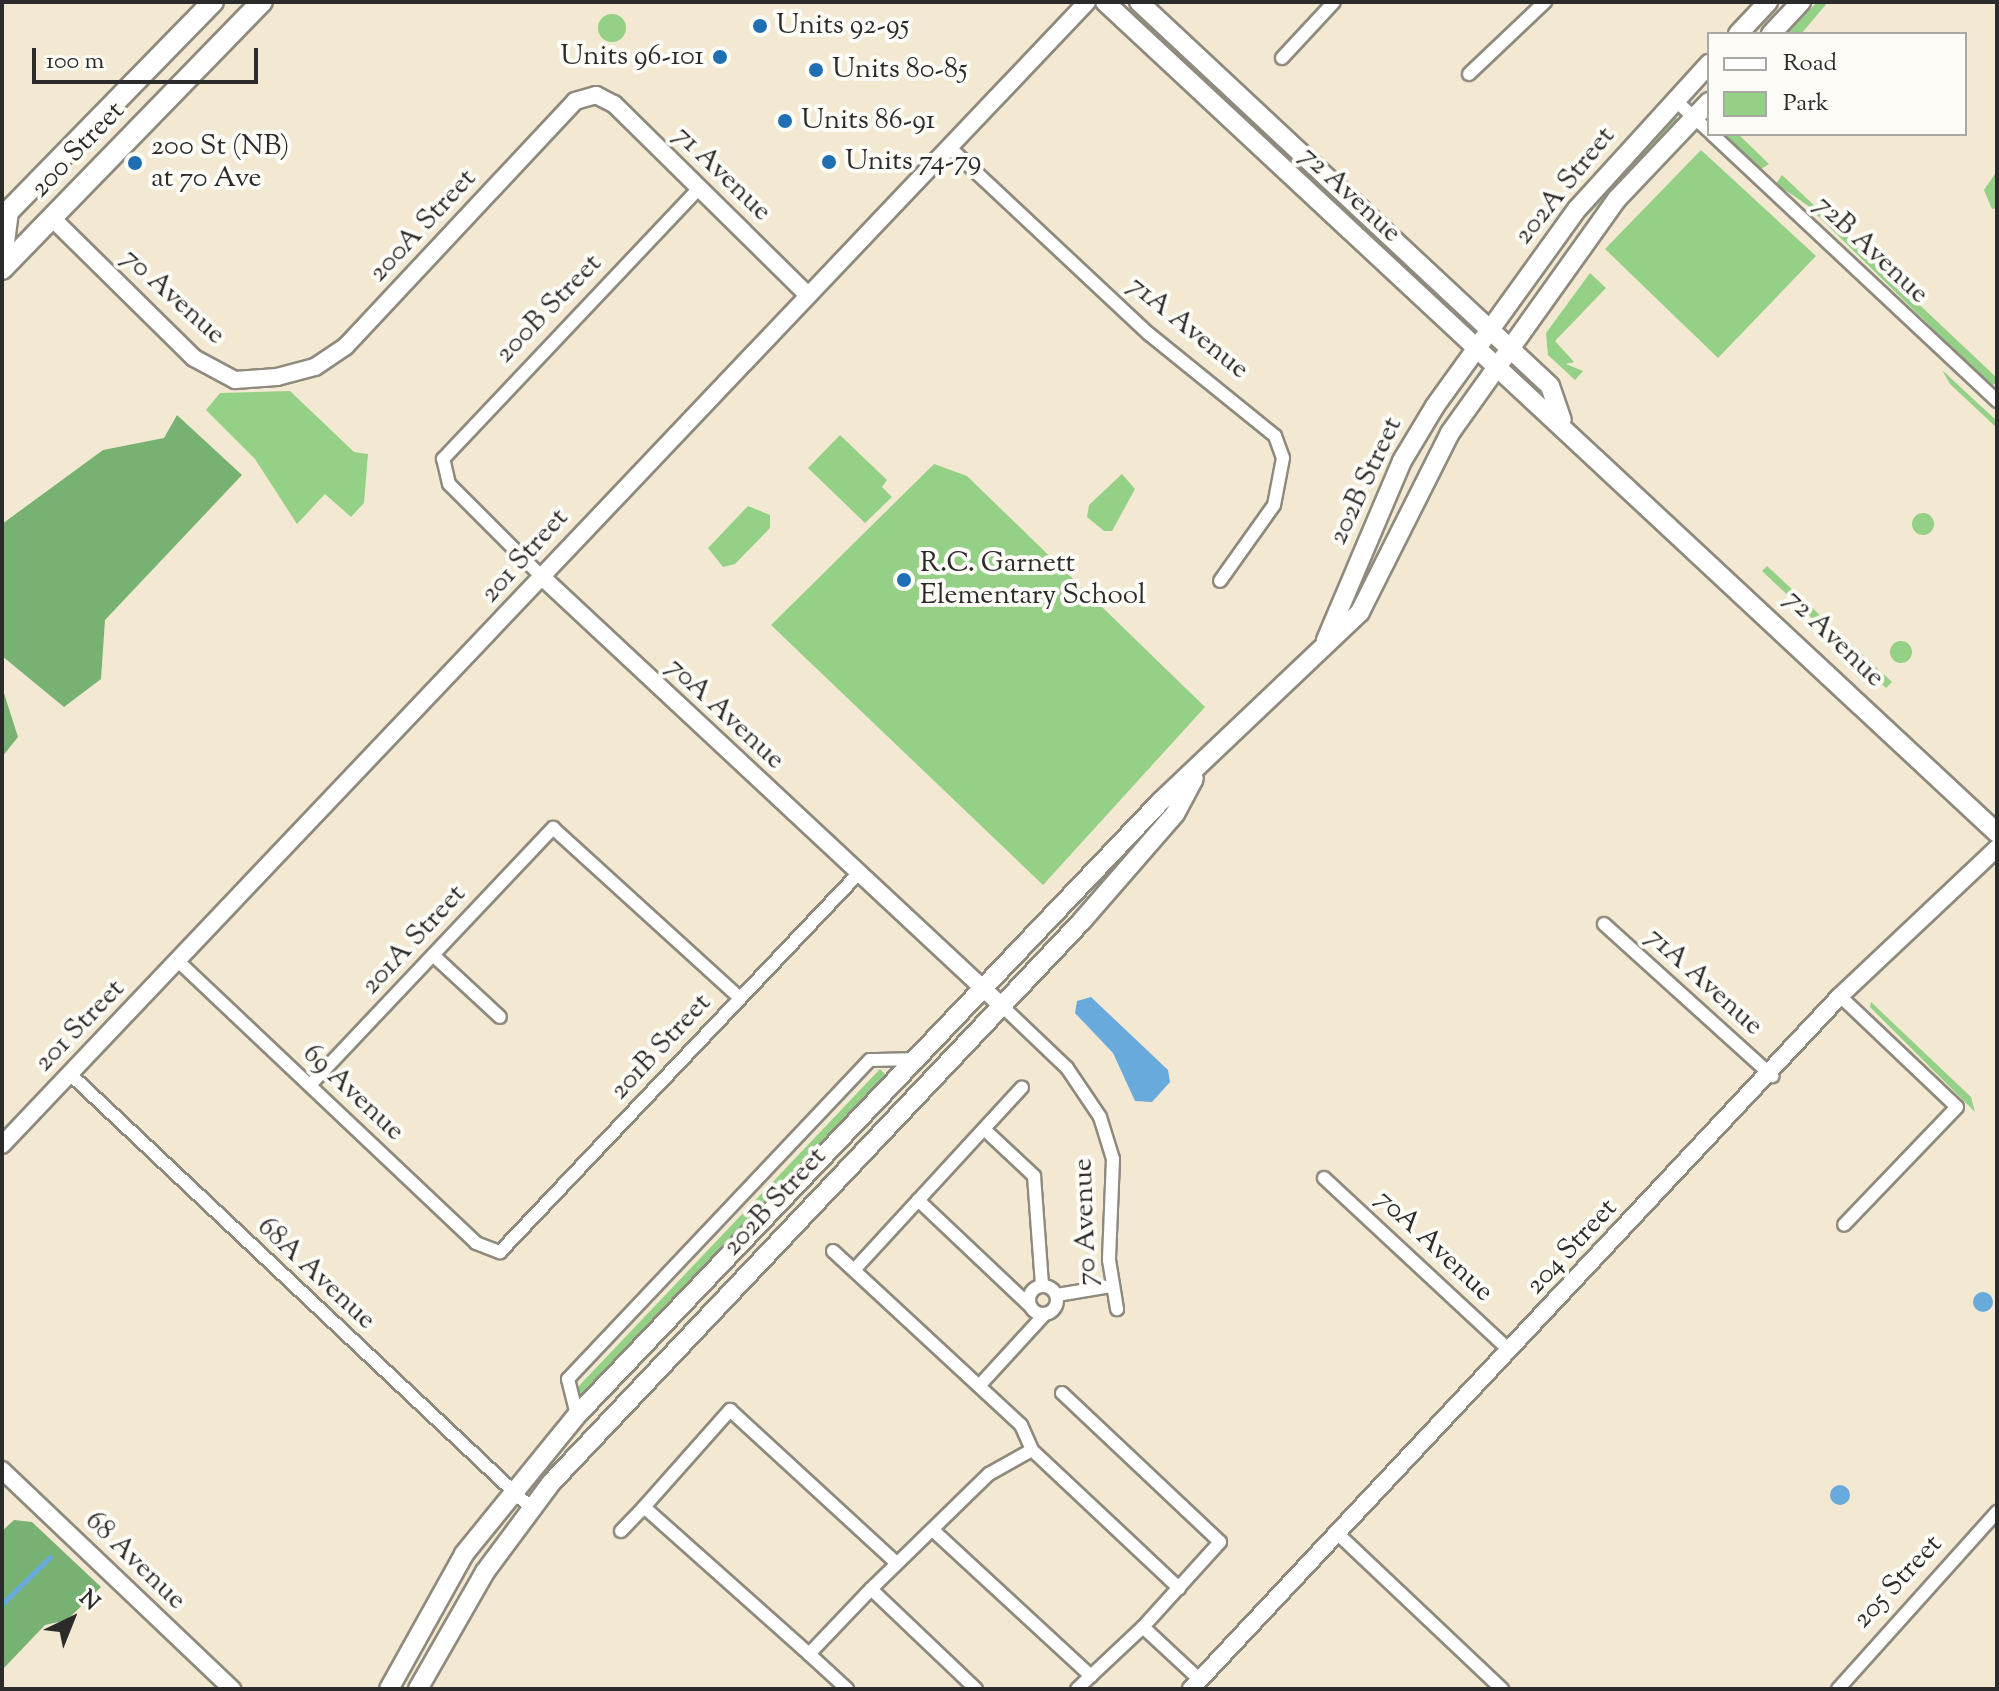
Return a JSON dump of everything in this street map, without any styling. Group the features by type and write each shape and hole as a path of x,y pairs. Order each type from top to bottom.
{"main road":[{"name":"200 Street","path":"4,212 213,2"},
{"name":"200 Street","path":"2,269 262,2"},
{"name":"72 Avenue","path":"1105,2 1495,370 1562,420 1997,833"},
{"name":"72 Avenue","path":"1139,2 1550,386 1562,420"},
{"path":"1740,32 1768,2"},
{"path":"1773,32 1801,2"},
{"name":"202A Street","path":"1475,351 1578,208 1707,66"},
{"name":"202A Street","path":"1495,370 1617,199 1707,104"},
{"path":"2,258 4,212"},
{"name":"202B Street","path":"1325,643 1402,461 1475,351"},
{"name":"202B Street","path":"389,1689 464,1554 511,1489 577,1415 1161,801 1198,772 1325,643 1360,612 1429,468 1495,370"},
{"name":"202B Street","path":"418,1689 531,1508 1002,1006 1175,814 1198,772"}],"street":[{"name":"201 Street","path":"2,1145 1087,2"},
{"path":"1282,58 1334,2"},
{"path":"1469,74 1545,2"},
{"name":"71 Avenue","path":"596,95 699,188 808,295"},
{"name":"200A Street","path":"277,377 315,367 345,347 575,101 596,95"},
{"name":"72B Avenue","path":"1675,100 1707,130"},
{"name":"72B Avenue","path":"1713,136 1997,401"},
{"name":"71A Avenue","path":"949,147 1149,334 1275,436 1283,458 1274,505 1220,581"},
{"name":"200B Street","path":"442,468 458,439 699,188"},
{"name":"70 Avenue","path":"52,218 194,358 235,380 277,377"},
{"name":"70A Avenue","path":"442,468 457,494 541,576 983,990"},
{"name":"201A Street","path":"310,1085 553,828 739,997"},
{"name":"204 Street","path":"1195,1684 1772,1076 1840,996 1997,848"},
{"name":"201B Street","path":"500,1252 858,874"},
{"name":"71A Avenue","path":"1604,924 1772,1076"},
{"path":"433,955 500,1017"},
{"name":"69 Avenue","path":"178,961 476,1243 500,1252"},
{"name":"70 Avenue","path":"983,990 1067,1068 1100,1117 1113,1159 1112,1286 1117,1309"},
{"path":"1840,996 1957,1107 1844,1225"},
{"name":"202B Street","path":"577,1415 568,1379 870,1060 917,1059"},
{"name":"68A Avenue","path":"70,1074 531,1508"},
{"path":"854,1270 1022,1087"},
{"path":"984,1129 1034,1176 1042,1285"},
{"name":"70A Avenue","path":"1324,1178 1510,1351"},
{"path":"918,1200 1029,1305 1045,1314"},
{"path":"833,1251 1021,1425 1032,1450 1179,1588"},
{"path":"1042,1285 1057,1295 1112,1286"},
{"path":"1029,1305 1030,1292 1042,1285"},
{"path":"979,1386 1045,1314 1057,1295"},
{"path":"1062,1393 1220,1542 1143,1627 1077,1689"},
{"path":"621,1531 730,1410 894,1561"},
{"path":"809,1654 894,1561 936,1533 989,1474 1032,1450"},
{"name":"68 Avenue","path":"2,1470 232,1689"},
{"path":"644,1507 847,1689"},
{"name":"205 Street","path":"1838,1689 1997,1512"},
{"path":"936,1533 1091,1676"},
{"path":"1338,1534 1502,1689"},
{"path":"871,1589 976,1689"},
{"path":"1143,1627 1195,1684"}],"green space":[{"path":"1817,2 1828,2 1803,32 1789,32"},
{"path":"612,14 622,18 626,28 622,38 612,42 602,38 598,28 602,18"},
{"path":"1673,116 1680,120 1586,217 1602,194"},
{"path":"1726,136 1740,136 1769,164 1761,169"},
{"path":"1701,150 1816,256 1718,358 1605,249"},
{"path":"1997,171 1997,208 1992,209 1984,190"},
{"path":"1782,175 1997,378 1997,382 1991,386 1807,205 1776,184"},
{"path":"1590,273 1606,288 1555,341 1574,362 1566,364 1583,371 1575,380 1548,355 1546,333"},
{"path":"1942,370 1997,421 1997,428 1950,384"},
{"path":"290,391 354,452 368,454 364,503 351,517 325,494 297,524 255,459 206,410 220,393"},
{"path":"177,415 242,475 105,620 101,679 64,707 2,656 2,524 103,450 164,438"},
{"path":"840,435 887,480 882,487 892,497 865,523 808,468"},
{"path":"934,464 967,476 1205,707 1043,885 771,625"},
{"path":"1122,474 1135,489 1112,531 1104,531 1087,517 1089,505"},
{"path":"748,506 770,515 770,528 735,564 723,567 708,548"},
{"path":"1919,513 1927,513 1934,524 1927,535 1919,535 1912,528 1912,520"},
{"path":"1767,566 1892,682 1886,688 1762,571"},
{"path":"1901,641 1909,644 1912,652 1909,660 1901,663 1893,660 1890,652 1893,644"},
{"path":"2,687 18,737 2,757"},
{"path":"1871,1002 1971,1097 1975,1112 1870,1007"},
{"path":"880,1069 886,1075 578,1398 576,1389"},
{"path":"14,1520 32,1522 101,1587 67,1620 45,1625 2,1670 2,1531"}],"water":[{"path":"1091,997 1168,1070 1170,1082 1152,1102 1135,1101 1113,1053 1075,1013 1077,1001"},
{"path":"1983,1292 1990,1295 1993,1302 1990,1309 1983,1312 1976,1309 1973,1302 1976,1295"},
{"path":"1840,1485 1847,1488 1850,1495 1847,1502 1840,1505 1833,1502 1830,1495 1833,1488"}],"waterway":[{"path":"2,1604 50,1557"}],"place":[{"name":"Units 92-95","path":"760,26"},
{"name":"Units 96-101","path":"720,57"},
{"name":"Units 80-85","path":"816,70"},
{"name":"Units 86-91","path":"785,121"},
{"name":"Units 74-79","path":"829,162"},
{"name":"200 St (NB) at 70 Ave","path":"135,163"},
{"name":"R.C. Garnett Elementary School","path":"904,580"}]}
